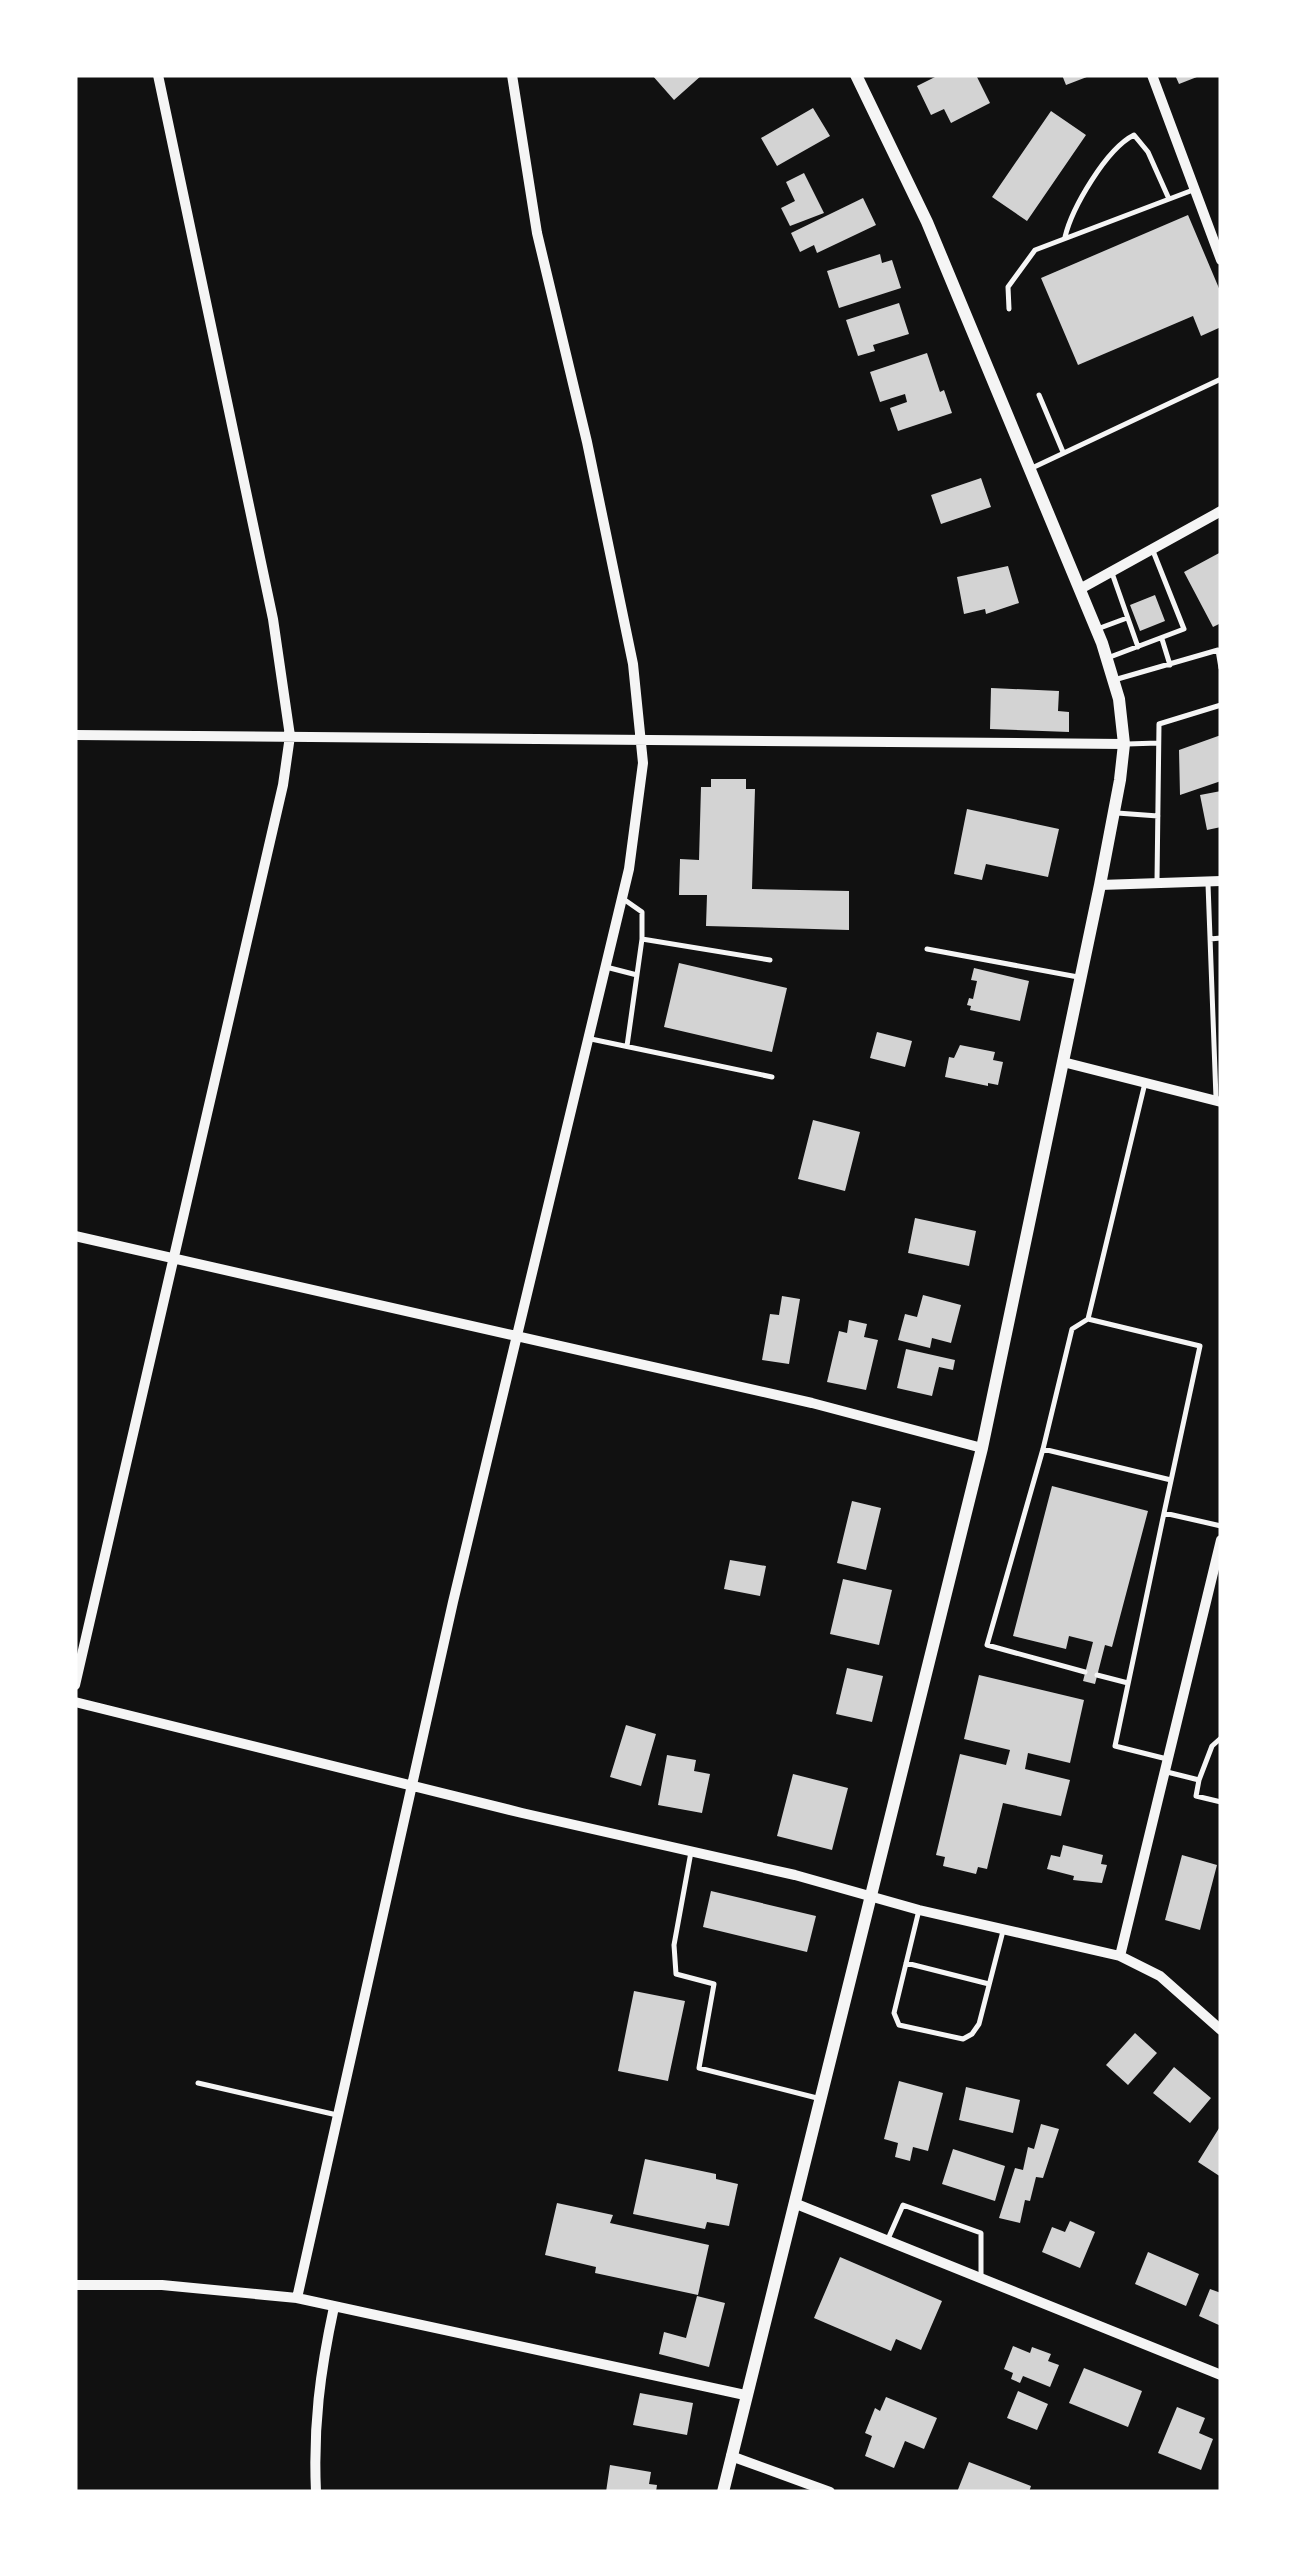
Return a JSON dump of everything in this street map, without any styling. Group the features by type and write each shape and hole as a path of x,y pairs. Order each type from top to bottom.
{"street":[{"path":"75,1685 279,803 290,736 273,620 158,75"},
{"path":"297,2298 410,1785 622,898 640,801 642,740 627,624 537,233 512,75"},
{"path":"722,2492 982,1448 1100,885 1124,744 1114,680 1097,629 927,222 856,75"},
{"path":"1152,75 1221,260"},
{"path":"1080,589 1221,511"},
{"path":"75,734 1124,744"},
{"path":"1100,885 1221,882"},
{"path":"1063,1062 1219,1101"},
{"path":"75,1236 812,1402 982,1448"},
{"path":"1120,1956 1221,1540"},
{"path":"75,1702 1120,1956 1160,1976 1221,2030"},
{"path":"794,2203 1221,2375"},
{"path":"75,2285 162,2285 297,2298 745,2395"},
{"path":"316,2492 314,2438 319,2377 334,2307"},
{"path":"731,2456 830,2492"}],"lane":[{"path":"1065,237 1070,215 1108,159 1134,135 1148,152 1169,199"},
{"path":"1009,309 1008,287 1035,250 1193,190"},
{"path":"1029,469 1221,379"},
{"path":"1039,395 1064,452"},
{"path":"1107,658 1184,629 1153,550"},
{"path":"1112,573 1138,647"},
{"path":"1097,629 1128,618"},
{"path":"1162,638 1170,664"},
{"path":"1114,680 1218,650 1221,668"},
{"path":"1157,883 1159,724 1221,705"},
{"path":"1124,744 1158,743"},
{"path":"1114,813 1158,816"},
{"path":"1208,882 1219,1101"},
{"path":"622,898 642,912 642,939 627,1046"},
{"path":"1210,938 1221,938"},
{"path":"642,939 770,960"},
{"path":"928,949 1081,977"},
{"path":"605,967 637,974"},
{"path":"588,1039 772,1076"},
{"path":"1085,1672 987,1645 1043,1449 1072,1329 1088,1319 1144,1083"},
{"path":"1088,1319 1200,1346 1115,1746 1167,1759"},
{"path":"1043,1449 1170,1480"},
{"path":"1164,1513 1221,1526"},
{"path":"1097,1675 1128,1683"},
{"path":"1221,1738 1212,1746 1196,1796 1221,1802"},
{"path":"1164,1772 1199,1780"},
{"path":"692,1852 674,1945 676,1974 714,1984 699,2068 820,2099"},
{"path":"919,1910 894,2013 899,2025 963,2038 972,2034 979,2024 1004,1928"},
{"path":"906,1963 989,1984"},
{"path":"198,2083 340,2115"},
{"path":"888,2238 903,2205 981,2233 981,2277"}],"building":[{"path":"652,75 702,75 674,100"},
{"path":"939,75 976,75 990,103 951,123 944,109 931,115 917,86"},
{"path":"1062,75 1092,75 1066,85"},
{"path":"1175,75 1202,75 1179,84"},
{"path":"813,108 830,136 777,166 761,138"},
{"path":"1051,111 1086,135 1027,221 992,197"},
{"path":"804,173 824,213 790,226 781,208 795,201 786,182"},
{"path":"863,198 876,225 817,253 814,245 800,252 791,233"},
{"path":"1188,215 1221,293 1221,327 1201,336 1193,316 1078,365 1041,278"},
{"path":"880,254 882,263 892,260 901,288 839,308 827,271"},
{"path":"899,303 909,334 873,345 875,351 858,356 846,320"},
{"path":"927,353 952,413 898,431 890,408 907,402 905,394 880,402 870,372"},
{"path":"981,478 991,507 941,524 931,495"},
{"path":"1221,552 1221,623 1213,627 1184,572"},
{"path":"1008,566 1019,603 986,614 985,609 964,614 957,577"},
{"path":"1155,595 1165,621 1140,631 1130,605"},
{"path":"991,688 1059,691 1058,711 1069,712 1069,732 990,729"},
{"path":"1221,735 1221,781 1180,795 1179,750"},
{"path":"711,779 746,779 746,789 755,789 752,889 849,891 849,930 706,926 707,895 679,895 680,859 699,860 701,787 711,787"},
{"path":"1221,791 1221,827 1207,830 1200,795"},
{"path":"967,809 1059,829 1048,877 986,864 982,880 954,874"},
{"path":"679,963 787,988 772,1052 664,1027"},
{"path":"974,968 1029,981 1020,1021 970,1010 967,1005 969,998 973,999 977,981 971,980"},
{"path":"877,1032 912,1041 905,1067 870,1058"},
{"path":"960,1045 995,1052 993,1060 1003,1062 998,1085 945,1077 949,1057 954,1058"},
{"path":"813,1120 860,1132 845,1191 798,1179"},
{"path":"915,1218 976,1231 969,1266 908,1253"},
{"path":"923,1295 961,1305 951,1343 932,1338 930,1348 898,1340 905,1314 917,1317"},
{"path":"782,1296 800,1299 789,1364 762,1360 770,1314 779,1315"},
{"path":"849,1320 867,1324 864,1337 878,1340 866,1390 827,1382 839,1331 847,1333"},
{"path":"906,1349 955,1360 953,1370 939,1367 932,1396 897,1388"},
{"path":"1052,1486 1148,1511 1112,1647 1105,1645 1095,1684 1083,1681 1093,1642 1069,1636 1066,1649 1013,1636"},
{"path":"852,1501 881,1508 866,1570 837,1563"},
{"path":"730,1560 766,1566 760,1596 724,1589"},
{"path":"843,1579 892,1590 879,1645 830,1634"},
{"path":"847,1668 883,1676 872,1722 836,1714"},
{"path":"979,1675 1084,1700 1070,1763 1028,1753 1025,1769 1070,1780 1061,1816 1003,1803 987,1869 978,1867 976,1874 943,1866 945,1857 936,1855 960,1754 1006,1765 1010,1750 964,1739"},
{"path":"626,1725 656,1734 641,1786 610,1777"},
{"path":"667,1755 696,1760 694,1771 710,1774 702,1813 658,1805"},
{"path":"793,1774 848,1788 832,1850 777,1836"},
{"path":"1063,1845 1103,1855 1101,1864 1107,1865 1102,1883 1073,1880 1074,1876 1047,1869 1051,1855 1060,1857"},
{"path":"1182,1855 1217,1865 1200,1930 1165,1920"},
{"path":"711,1891 816,1916 807,1952 703,1927"},
{"path":"634,1991 685,2001 668,2081 618,2071"},
{"path":"1135,2033 1157,2053 1128,2085 1106,2065"},
{"path":"1174,2067 1211,2098 1190,2123 1153,2093"},
{"path":"899,2081 943,2093 928,2151 913,2147 910,2161 895,2157 898,2143 884,2139"},
{"path":"966,2087 1020,2100 1013,2133 959,2120"},
{"path":"1041,2124 1059,2129 1043,2178 1036,2177 1020,2223 999,2218 1015,2168 1023,2170 1028,2147 1034,2149"},
{"path":"1221,2125 1221,2177 1198,2162"},
{"path":"953,2149 1005,2166 995,2201 942,2184"},
{"path":"645,2159 716,2174 716,2179 738,2184 729,2226 707,2222 705,2229 633,2214"},
{"path":"557,2203 613,2215 610,2223 709,2245 698,2295 595,2273 596,2267 545,2255"},
{"path":"1070,2221 1095,2232 1080,2268 1042,2252 1052,2227 1065,2232"},
{"path":"1148,2252 1199,2274 1186,2306 1135,2284"},
{"path":"840,2257 942,2301 921,2350 896,2339 891,2351 814,2318"},
{"path":"1210,2289 1221,2293 1221,2326 1199,2316"},
{"path":"697,2296 725,2303 709,2367 659,2354 664,2332 686,2338"},
{"path":"1013,2346 1030,2353 1032,2347 1051,2354 1048,2361 1059,2365 1050,2387 1023,2376 1020,2383 1011,2379 1013,2373 1004,2369"},
{"path":"1084,2368 1142,2391 1128,2427 1069,2403"},
{"path":"1018,2391 1048,2404 1037,2430 1007,2418"},
{"path":"640,2393 693,2403 687,2435 633,2425"},
{"path":"886,2397 937,2418 924,2449 905,2441 894,2468 865,2456 872,2436 865,2433 875,2408 880,2411"},
{"path":"1177,2407 1205,2418 1199,2433 1213,2439 1201,2470 1158,2453"},
{"path":"969,2462 1031,2486 1029,2492 957,2492"},
{"path":"610,2465 651,2472 649,2484 657,2485 656,2492 606,2492"}]}
